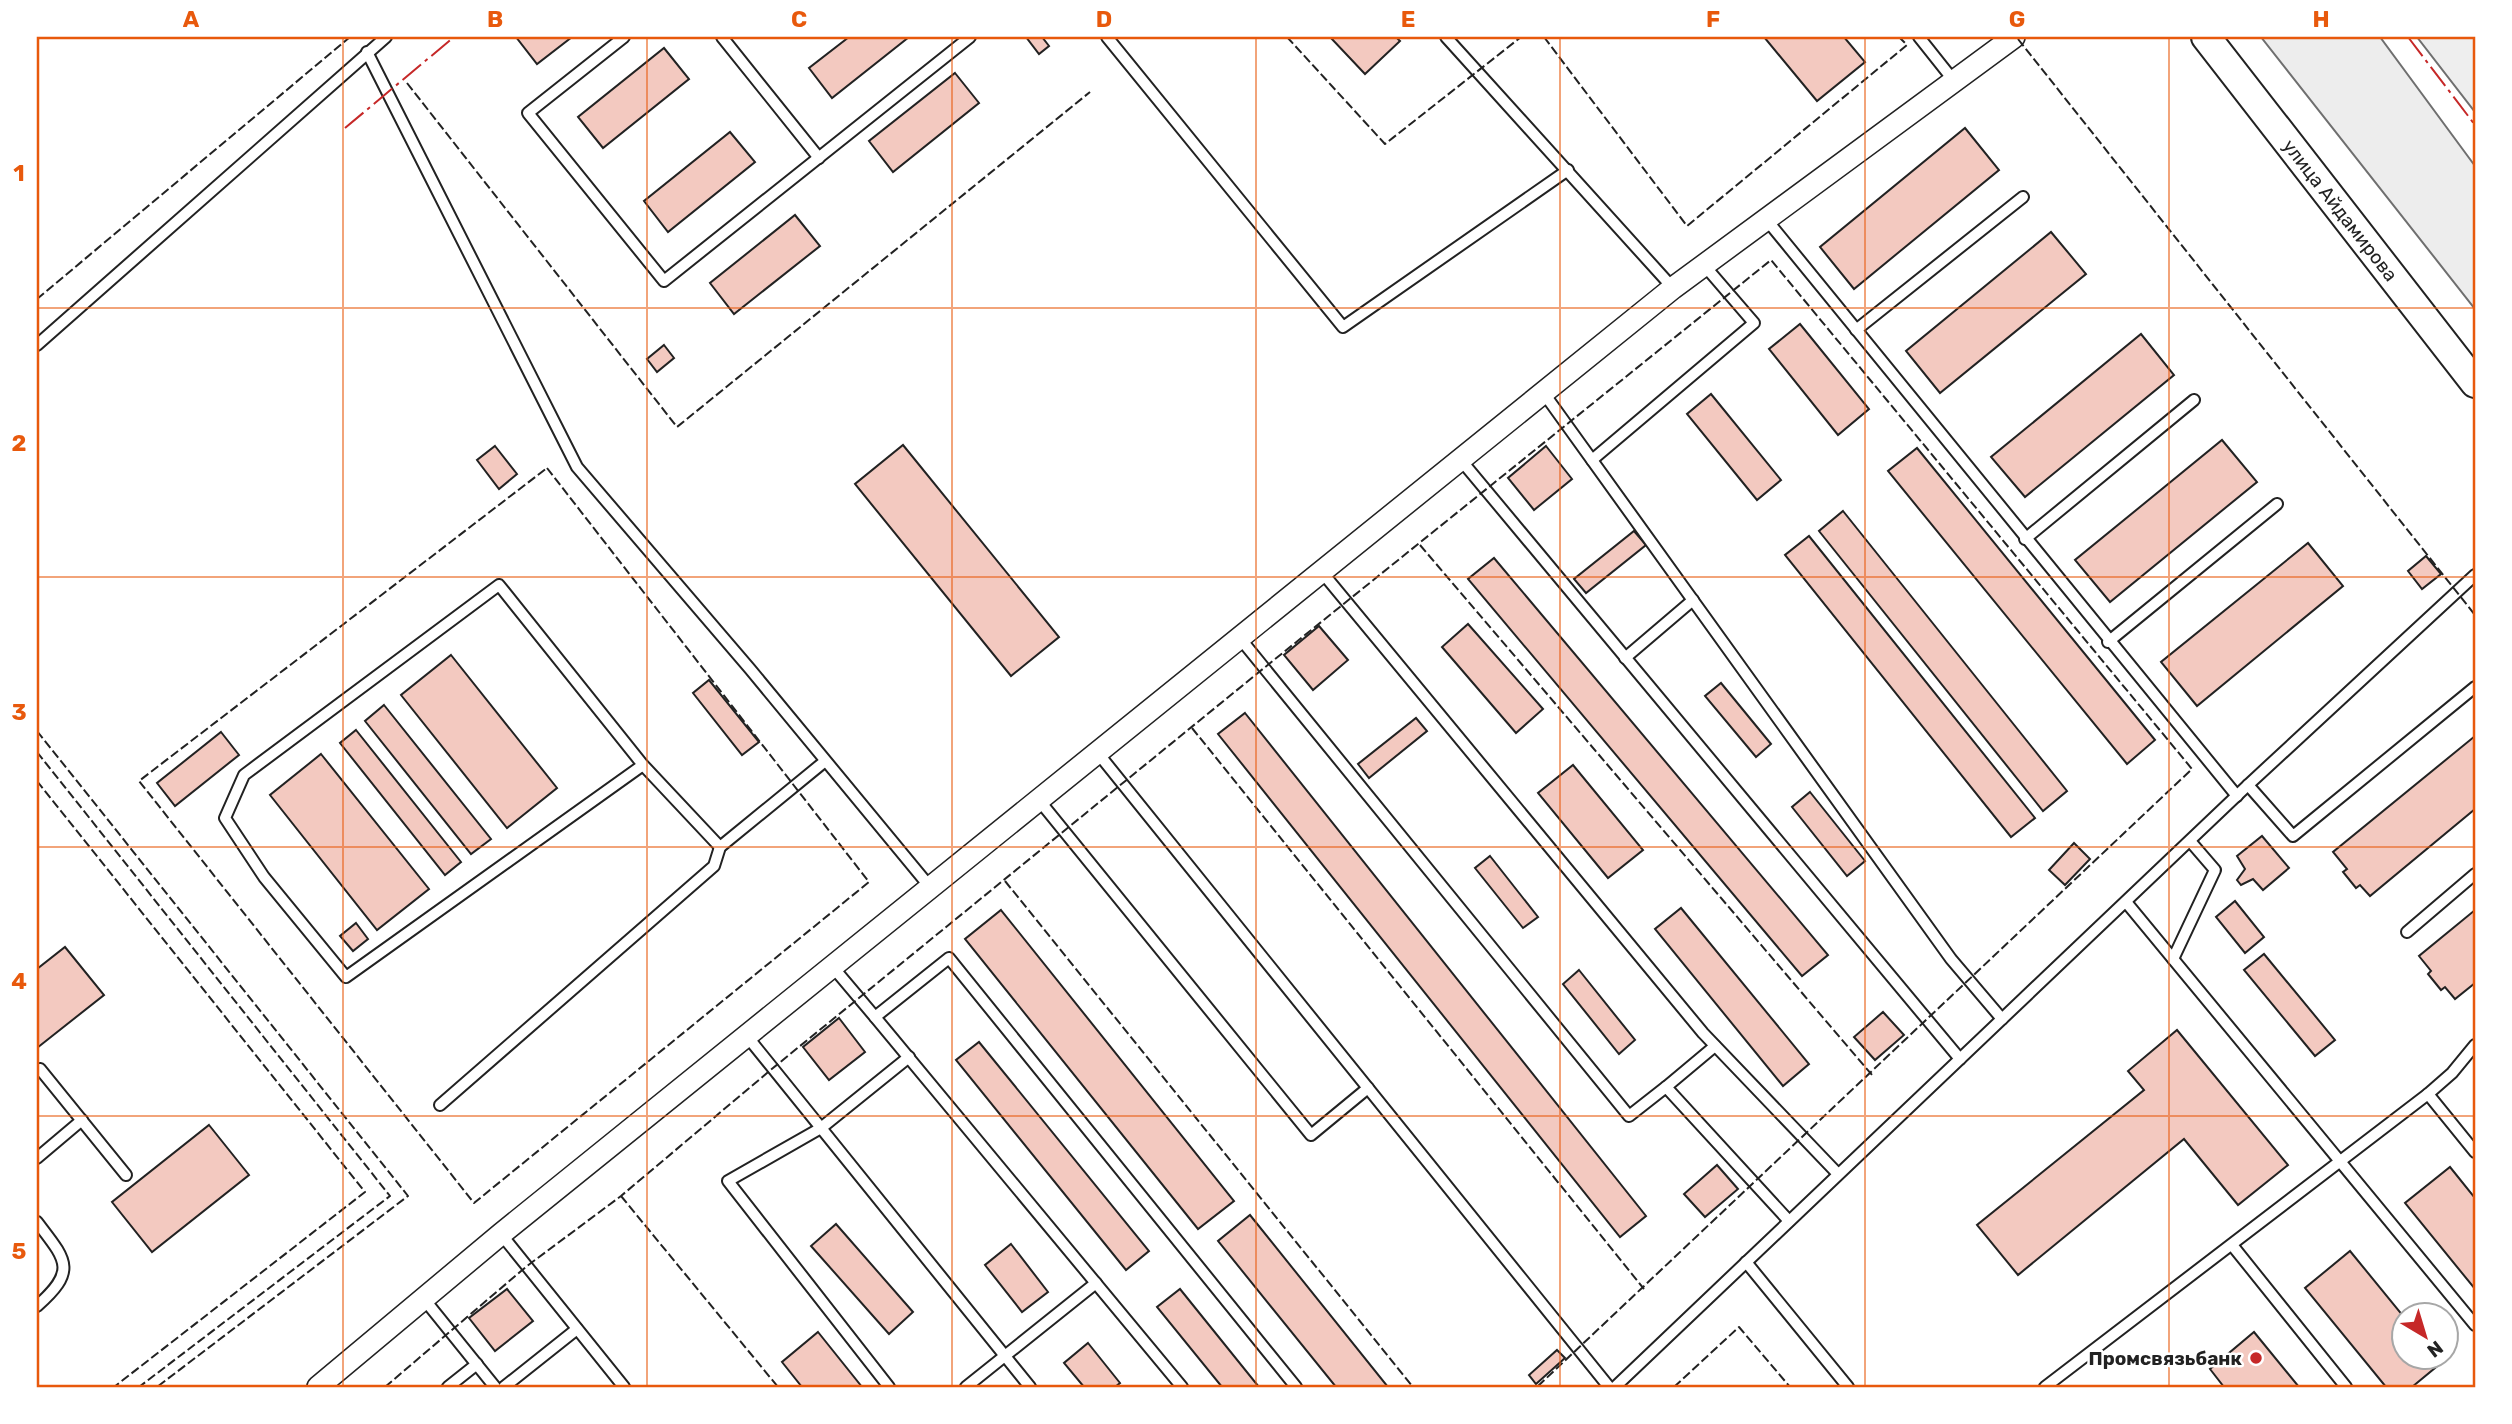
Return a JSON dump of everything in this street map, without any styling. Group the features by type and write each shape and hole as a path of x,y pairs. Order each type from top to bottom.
{"main road":[{"name":"улица Айдамирова","path":"2206,37 2475,383"}],"street":[{"path":"318,1387 746,1035 1673,288 2014,37"}],"lane":[{"path":"37,345 386,37"},
{"path":"624,37 528,113 664,281 970,37"},
{"path":"722,37 819,158"},
{"path":"1107,37 1343,327 1568,170"},
{"path":"1447,37 1673,288"},
{"path":"1919,37 1954,81"},
{"path":"367,52 577,467 750,668 824,762 930,887"},
{"path":"1856,330 2023,197"},
{"path":"1766,219 2108,642 2237,796"},
{"path":"1592,460 1754,323 1704,265"},
{"path":"1543,393 1951,959 2002,1019"},
{"path":"2025,539 2194,400"},
{"path":"1460,459 1960,1059"},
{"path":"2108,642 2277,504"},
{"path":"1321,571 1715,1046 1838,1174"},
{"path":"1615,1387 2248,785 2475,575"},
{"path":"643,765 346,977 264,877 225,818 244,775 499,585 643,765 720,847"},
{"path":"1625,658 1693,600"},
{"path":"1239,637 1629,1116 1715,1046"},
{"path":"2248,785 2293,836 2475,687"},
{"path":"1097,752 1609,1387"},
{"path":"440,1105 714,866 720,847 824,762"},
{"path":"1038,799 1311,1135 1368,1088"},
{"path":"2173,959 2215,870 2190,841"},
{"path":"2407,932 2475,874"},
{"path":"2126,902 2475,1325"},
{"path":"875,1017 949,958 1296,1387"},
{"path":"832,966 1182,1387"},
{"path":"746,1035 1030,1387"},
{"path":"2045,1387 2428,1094 2452,1073 2475,1045"},
{"path":"889,1387 728,1181 821,1128 909,1058"},
{"path":"40,1069 126,1175"},
{"path":"1666,1087 1789,1221"},
{"path":"2428,1094 2475,1152"},
{"path":"37,1158 82,1120"},
{"path":"37,1223 62,1255 64,1272 51,1294 37,1306"},
{"path":"501,1234 624,1387"},
{"path":"2232,1245 2346,1387"},
{"path":"1746,1262 1848,1387"},
{"path":"967,1387 1096,1283"},
{"path":"424,1299 495,1387"},
{"path":"504,1387 577,1329"},
{"path":"448,1387 477,1364"}],"shaded area":[{"path":"2261,37 2380,37 2475,166 2475,309"},
{"path":"2417,37 2475,37 2475,112"}],"building":[{"path":"516,37 572,37 537,64"},
{"path":"849,37 909,37 832,98 809,68"},
{"path":"1026,37 1042,37 1049,46 1039,54"},
{"path":"1330,37 1396,37 1400,41 1365,74"},
{"path":"1764,37 1844,37 1865,62 1817,101"},
{"path":"664,48 689,79 603,148 578,117"},
{"path":"955,73 979,103 893,172 869,141"},
{"path":"1965,128 1999,170 1854,289 1820,247"},
{"path":"730,132 755,162 668,232 644,201"},
{"path":"795,215 820,246 734,314 710,283"},
{"path":"2051,232 2086,274 1940,393 1906,351"},
{"path":"1800,324 1869,409 1838,435 1769,349"},
{"path":"2141,334 2174,375 2025,497 1991,457"},
{"path":"664,345 674,358 657,372 647,359"},
{"path":"1711,394 1781,480 1757,500 1687,414"},
{"path":"2222,440 2257,482 2110,602 2075,560"},
{"path":"903,445 1059,637 1011,676 855,484"},
{"path":"495,446 517,474 499,489 477,460"},
{"path":"1546,446 1572,479 1534,510 1508,478"},
{"path":"1917,448 2155,740 2127,764 1888,471"},
{"path":"1843,511 2067,791 2043,811 1819,531"},
{"path":"1634,531 1646,545 1586,593 1574,579"},
{"path":"1809,536 2035,818 2011,837 1785,555"},
{"path":"2308,543 2343,586 2197,706 2161,662"},
{"path":"2426,556 2441,574 2422,589 2408,571"},
{"path":"1494,558 1828,955 1802,976 1468,579"},
{"path":"1468,624 1543,709 1516,733 1442,647"},
{"path":"1319,626 1348,660 1313,690 1284,655"},
{"path":"451,655 557,788 507,828 401,695"},
{"path":"709,680 759,742 742,755 693,693"},
{"path":"1721,683 1771,744 1756,757 1705,696"},
{"path":"384,705 491,839 471,854 365,721"},
{"path":"1245,713 1646,1216 1620,1237 1218,734"},
{"path":"1416,718 1427,731 1369,778 1358,764"},
{"path":"356,730 461,862 445,875 340,743"},
{"path":"221,732 239,755 175,806 157,783"},
{"path":"2475,736 2475,809 2370,896 2360,885 2356,888 2343,872 2347,869 2333,852"},
{"path":"321,754 429,889 377,930 270,795"},
{"path":"1573,765 1643,850 1608,878 1538,793"},
{"path":"1810,792 1865,861 1847,876 1792,807"},
{"path":"2262,836 2289,868 2263,890 2253,879 2241,885 2237,880 2245,869 2237,856"},
{"path":"2074,843 2090,859 2065,885 2049,870"},
{"path":"1490,856 1538,917 1523,928 1475,868"},
{"path":"2235,901 2264,937 2245,953 2216,917"},
{"path":"1681,908 1809,1064 1783,1086 1655,929"},
{"path":"1001,910 1234,1201 1198,1229 965,939"},
{"path":"2475,910 2475,983 2455,999 2445,987 2441,990 2428,974 2431,971 2419,956"},
{"path":"356,923 368,939 353,951 340,936"},
{"path":"65,947 104,995 37,1048 37,969"},
{"path":"2264,954 2335,1040 2315,1056 2244,970"},
{"path":"1579,970 1635,1040 1619,1054 1563,984"},
{"path":"1883,1012 1904,1035 1875,1060 1854,1037"},
{"path":"839,1018 865,1052 829,1080 803,1047"},
{"path":"2177,1030 2288,1165 2238,1205 2184,1139 2018,1275 1977,1225 2144,1090 2128,1071"},
{"path":"979,1042 1149,1251 1126,1270 956,1060"},
{"path":"209,1125 249,1175 152,1252 112,1202"},
{"path":"1717,1165 1738,1189 1705,1217 1684,1194"},
{"path":"2450,1167 2475,1198 2475,1289 2405,1203"},
{"path":"1250,1215 1388,1387 1336,1387 1218,1241"},
{"path":"836,1224 913,1312 889,1334 811,1246"},
{"path":"1011,1244 1048,1292 1022,1312 985,1265"},
{"path":"2350,1251 2392,1302 2390,1372 2430,1372 2412,1387 2386,1387 2305,1288"},
{"path":"507,1289 533,1321 495,1351 469,1318"},
{"path":"1180,1289 1259,1387 1222,1387 1157,1307"},
{"path":"818,1332 862,1387 802,1387 782,1362"},
{"path":"2254,1332 2299,1387 2224,1387 2210,1369"},
{"path":"1088,1343 1120,1383 1115,1387 1084,1387 1064,1363"},
{"path":"1557,1350 1565,1358 1536,1384 1529,1375"}],"fence":[{"path":"37,299 350,37"},
{"path":"1287,37 1385,144 1521,37"},
{"path":"1544,37 1687,226 1907,45 1899,37"},
{"path":"2018,39 2475,615"},
{"path":"407,83 677,427 1090,92"},
{"path":"385,1387 527,1266 621,1196 773,1068 1264,668 1771,260 2192,769 1537,1387"},
{"path":"547,468 869,882 474,1203 139,781 547,468"},
{"path":"1420,545 1872,1075"},
{"path":"1192,728 1644,1289"},
{"path":"37,731 408,1196 157,1387"},
{"path":"37,752 390,1196 139,1387"},
{"path":"37,781 365,1192 114,1387"},
{"path":"1005,881 1413,1387"},
{"path":"621,1196 778,1387"},
{"path":"1674,1387 1739,1327 1790,1387"}],"power":[{"path":"345,128 454,37"},
{"path":"2408,37 2475,125"}],"place":[{"name":"Промсвязьбанк","path":"2256,1358"}]}
